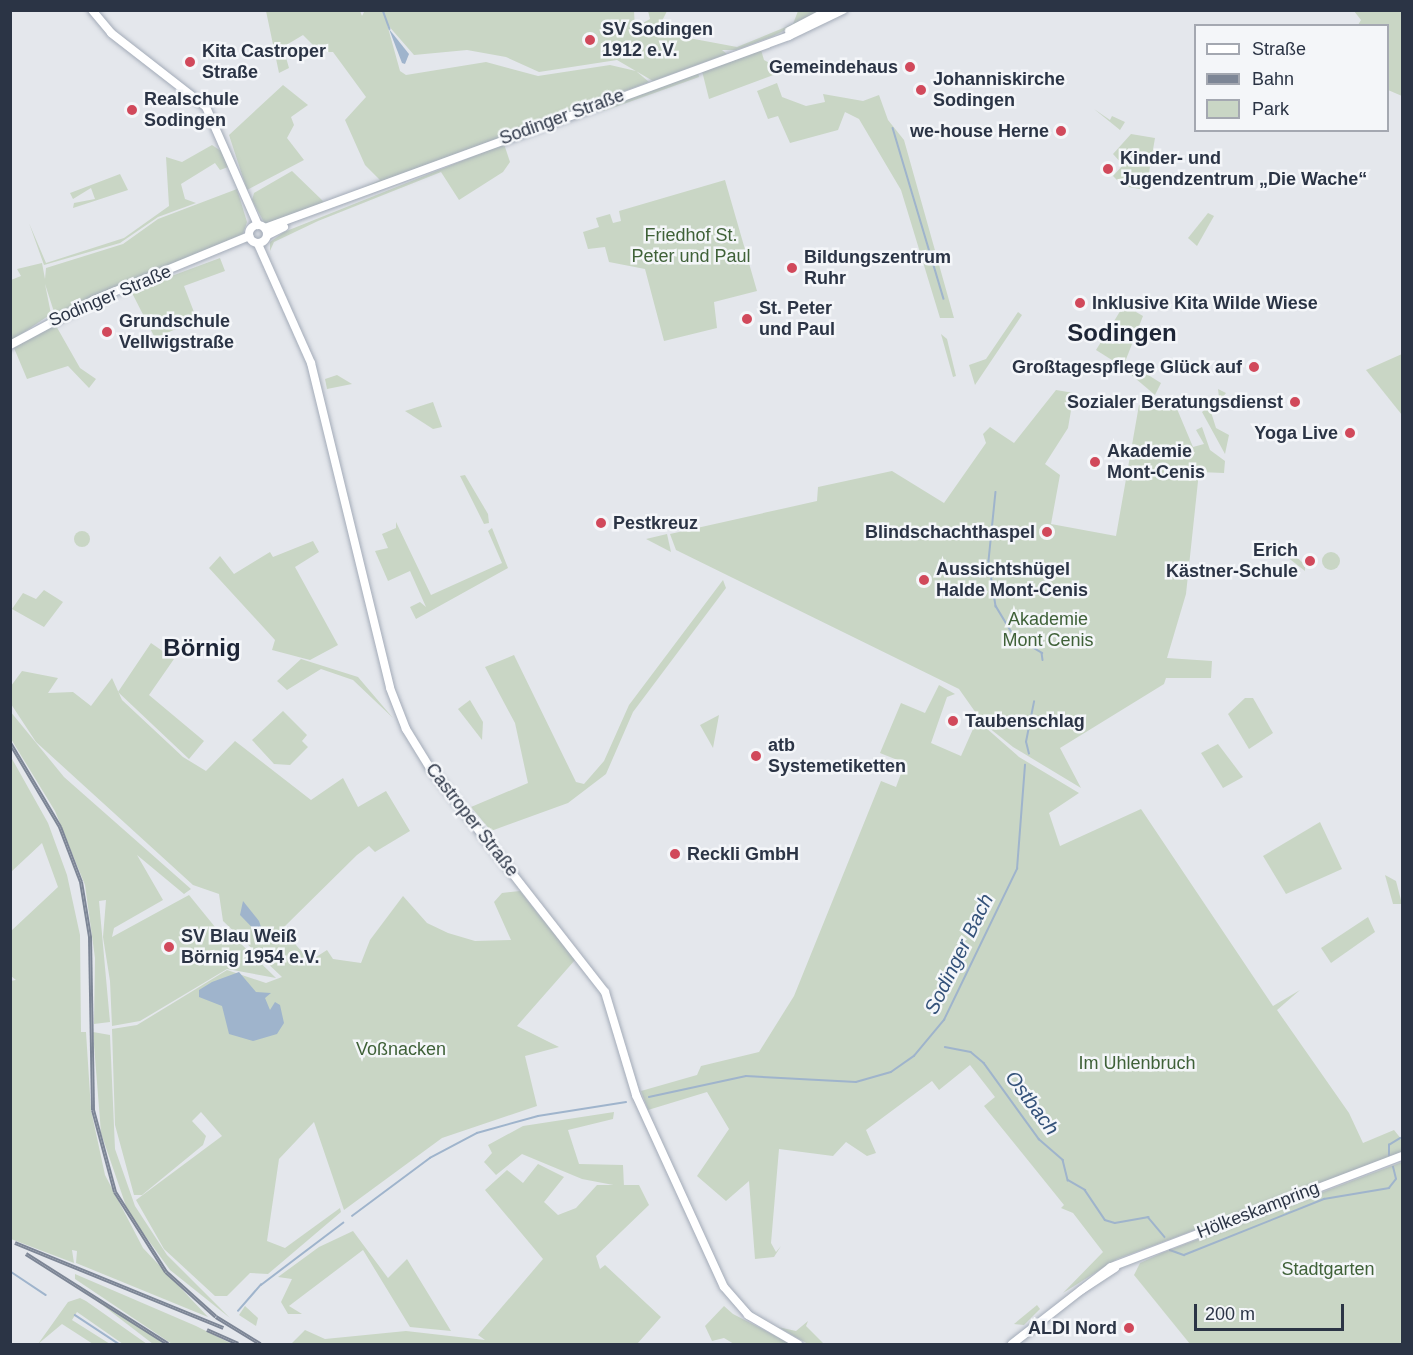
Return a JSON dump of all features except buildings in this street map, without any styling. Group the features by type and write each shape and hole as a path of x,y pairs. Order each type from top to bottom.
{"main road":[{"name":"Castroper Straße","path":"92,10 111,33 200,99 223,136 269,268 315,377 402,721 430,768 605,992 633,1088 724,1287 748,1315 798,1344"},
{"name":"Sodinger Straße","path":"776,39 829,10"},
{"name":"Sodinger Straße","path":"10,345 75,308 179,266 776,39 843,10"},
{"name":"Hölkeskampring","path":"1012,1344 1080,1291 1115,1268 1402,1156"}],"green space":[{"path":"365,10 634,11 635,28 737,47 793,24 798,11 825,11 771,37 736,50 722,50 727,54 653,81 636,71 649,82 361,189 380,180 365,165 345,120 366,97 333,52 320,52 303,35 283,47 289,68 279,73 266,11 360,11 362,16","holes":["387,24 414,55 467,50 506,57 539,72 617,60 636,71 610,65 538,76 486,62 406,75 400,71"]},
{"path":"648,11 667,11 659,27 643,23 650,19"},
{"path":"1354,11 1402,11 1402,96 1389,90 1389,24 1359,24 1361,20"},
{"path":"761,50 764,60 784,71 709,99 702,71"},
{"path":"698,72 699,77 604,111 603,108"},
{"path":"777,83 782,97 806,106 825,102 823,94 863,101 879,95 888,120 904,140 954,318 940,318 901,190 859,119 845,112 838,130 790,143 778,116 768,119 757,91"},
{"path":"283,85 308,105 291,117 294,125 287,138 304,160 247,190 229,135"},
{"path":"1094,109 1110,120 1112,116 1125,122 1120,130"},
{"path":"1131,134 1155,138 1146,190 1123,186 1113,176 1123,165 1113,154"},
{"path":"504,144 510,162 503,172 459,200 441,172 318,221 274,242 270,251 270,242 284,232"},
{"path":"212,145 224,153 236,184 228,167 220,170 215,163 181,184 185,199 196,203 158,217 120,243 44,265 29,223 46,263 124,238 169,206 166,157 182,162"},
{"path":"292,171 324,202 353,193 265,224 252,200 254,193"},
{"path":"120,174 128,190 73,208 74,203 95,199 91,188 73,199 70,193"},
{"name":"Friedhof St. Peter und Paul","path":"725,180 757,291 714,302 717,328 664,341 645,269 609,262 605,247 588,249 583,232 599,227 596,218 610,214 613,223 621,221 619,211"},
{"path":"237,189 247,222 243,234 55,315 45,284 51,314 11,341 11,280 21,276 17,269 42,263 45,279 46,268 123,244 158,219"},
{"path":"1208,213 1214,216 1197,246 1188,238"},
{"path":"220,258 225,271 184,286 197,320 155,338 131,291"},
{"path":"1124,305 1143,316 1123,367 1096,350"},
{"path":"1018,312 1022,315 975,385 969,365 986,359"},
{"path":"55,324 80,368 96,379 89,388 68,366 27,379 14,348"},
{"path":"941,334 947,339 956,376 953,377"},
{"path":"1402,354 1402,415 1366,370"},
{"path":"1132,365 1161,383 1155,395 1129,373"},
{"path":"337,375 352,384 327,389 325,379"},
{"path":"1218,389 1226,393 1211,412 1216,428 1229,435 1225,454 1202,412 1219,397"},
{"name":"Akademie Mont Cenis","path":"1056,390 1074,393 1068,428 1045,464 1060,475 1051,524 1116,536 1139,405 1165,410 1172,397 1193,447 1204,444 1196,430 1202,427 1210,450 1225,461 1224,473 1199,472 1186,594 1167,658 1212,661 1211,678 1166,678 1164,684 1060,748 1081,788 1013,747 983,723 959,689 676,550 670,534 817,501 818,487 892,471 944,503 986,443 983,434 990,427 1014,443"},
{"path":"433,402 442,427 433,429 405,411"},
{"path":"465,475 488,514 489,523 484,524 460,476"},
{"path":"396,522 431,595 502,563 488,531 492,528 508,568 416,619 410,607 420,602 426,607 410,571 388,581 375,551 388,548 382,534 396,528"},
{"path":"82,531 88,533 90,539 88,545 82,547 76,545 74,539 76,533"},
{"path":"667,534 671,552 646,539"},
{"path":"313,541 319,552 295,567 338,645 310,660 272,650 275,640 209,568 220,556 234,574 270,552 273,557"},
{"path":"1288,549 1305,565 1305,571 1282,553"},
{"path":"1331,552 1337,555 1340,561 1337,567 1331,570 1325,567 1322,561 1325,555"},
{"path":"723,580 726,588 633,712 606,774 568,803 491,831 471,807 528,783 515,723 485,667 514,655 576,782 584,784 604,761 629,705"},
{"path":"44,590 63,602 44,627 12,609 23,593 36,599"},
{"path":"151,643 174,659 149,695 204,741 189,759 118,692"},
{"path":"301,659 358,677 393,718 353,680 321,669 287,690 277,681"},
{"name":"Voßnacken","path":"22,671 58,678 48,693 73,692 91,706 112,678 122,700 183,757 206,771 235,741 311,800 343,778 358,807 386,791 410,831 375,852 369,846 357,855 282,929 310,961 327,950 333,959 361,963 370,940 403,896 427,923 448,933 475,941 511,940 494,902 502,893 520,891 575,960 517,1026 559,1047 525,1056 537,1106 442,1138 344,1210 314,1122 279,1159 267,1241 285,1248 340,1208 341,1212 268,1274 250,1273 227,1296 215,1296 164,1249 136,1200 222,1136 201,1112 192,1121 206,1136 203,1145 142,1195 134,1195 115,1125 112,1029 137,1025 227,970 266,983 282,977 223,921 219,894 193,885 36,742 11,704 11,686"},
{"name":"Im Uhlenbruch","path":"939,685 955,694 947,697 931,743 961,756 977,720 1019,757 1079,793 1049,813 1060,846 1141,809 1273,1006 1300,990 1277,1010 1349,1113 1363,1143 1394,1130 1402,1140 1401,1153 1117,1259 1063,1293 1103,1252 1073,1213 1061,1208 1064,1205 984,1106 995,1097 970,1065 939,1090 932,1081 866,1130 876,1153 867,1156 846,1142 833,1156 779,1149 771,1243 776,1252 781,1246 774,1257 755,1259 749,1181 726,1201 697,1176 729,1129 707,1092 648,1110 641,1091 697,1075 701,1066 759,1052 794,996 881,781 896,787 905,763 880,753 901,703 925,713"},
{"path":"1245,698 1253,698 1273,733 1249,749 1228,714"},
{"path":"470,700 483,722 482,740 458,709"},
{"path":"10,711 64,777 191,889 184,894 137,855 163,900 114,928 112,937 189,895 228,943 236,939 276,978 227,969 140,1021 112,1026 110,981 103,937 106,900 99,901 110,1022 94,1024 95,958 85,885 55,811 11,739"},
{"path":"283,711 307,735 302,741 308,747 290,765 274,764 252,740"},
{"path":"719,715 713,748 700,725"},
{"path":"1218,744 1243,777 1223,788 1201,753"},
{"path":"11,757 48,823 67,875 80,935 81,1032 86,1032 91,1110 105,1175 143,1248 208,1317 76,1263 77,1251 72,1250 74,1263 11,1239 10,981 16,980 11,976 11,931 58,887 42,843 11,872"},
{"path":"1320,822 1342,869 1286,894 1263,856"},
{"path":"1385,875 1396,881 1402,904 1393,904"},
{"path":"1368,917 1375,932 1331,963 1321,948"},
{"path":"93,1032 110,1035 115,1149 135,1206 167,1255 230,1318 170,1270 128,1212 101,1133"},
{"path":"614,1112 613,1119 568,1130 579,1164 623,1165 624,1187 582,1179 522,1154 496,1175 484,1162 492,1153 488,1145 523,1126"},
{"name":"Stadtgarten","path":"1402,1162 1402,1344 1190,1344 1134,1275 1140,1263 1162,1253"},
{"path":"538,1164 564,1177 544,1202 558,1215 576,1208 597,1185 639,1185 649,1205 596,1256 600,1269 605,1265 661,1317 637,1344 291,1344 305,1330 325,1339 406,1331 485,1340 478,1335 543,1259 485,1190 507,1170 523,1183"},
{"path":"353,1231 388,1278 407,1259 451,1331 410,1327 363,1250 289,1306 302,1314 288,1314 281,1302 292,1279 278,1277 319,1247"},
{"path":"75,1274 232,1344 172,1344 75,1279"},
{"path":"75,1284 123,1315 164,1344 153,1344"},
{"path":"80,1298 147,1344 123,1344 77,1312 72,1320 110,1344 93,1344 62,1324 38,1344 68,1302"},
{"path":"1037,1305 1040,1309 1024,1325 1014,1324"},
{"path":"245,1306 258,1318 256,1326 239,1315"},
{"path":"724,1306 733,1314 791,1344 734,1344 724,1338 712,1341 705,1326"},
{"path":"808,1321 806,1326 824,1344 808,1344 778,1327 796,1331"}],"water":[{"path":"389,29 409,54 405,64 402,63"},
{"path":"243,901 259,921 266,942 240,915"},
{"path":"239,972 256,992 271,993 265,998 270,1010 275,1002 280,1005 284,1023 277,1034 253,1041 229,1034 222,1006 199,997 199,990 212,982"}],"waterway":[{"path":"383,10 390,29"},
{"path":"893,128 944,299"},
{"path":"996,492 989,561 996,606 1014,636 1042,653 1043,660"},
{"path":"1029,754 1026,742 1034,702"},
{"name":"Sodinger Bach","path":"649,1097 746,1076 856,1082 891,1072 914,1056 944,1020 1017,869 1025,765"},
{"name":"Ostbach","path":"945,1047 971,1052 984,1063 1039,1139 1063,1160 1068,1180 1085,1190 1105,1220 1115,1223 1148,1217 1165,1237"},
{"name":"Sodinger Bach","path":"352,1216 430,1158 477,1133 538,1116 626,1102"},
{"name":"Ostbach","path":"1389,1156 1389,1145 1400,1138"},
{"name":"Ostbach","path":"1170,1250 1184,1255 1324,1199 1389,1188 1396,1179 1393,1167"},
{"name":"Sodinger Bach","path":"238,1311 261,1285 343,1223"},
{"path":"10,1271 46,1295"},
{"path":"75,1315 119,1344"}],"railway":[{"path":"10,743 60,827 81,882 90,937 93,1110 115,1192 166,1272 216,1317 260,1344"},
{"path":"15,1243 223,1328"},
{"path":"26,1254 168,1344"},
{"path":"207,1330 238,1344"}],"place":[{"name":"SV Sodingen 1912 e.V.","path":"590,40"},
{"name":"Kita Castroper Straße","path":"190,62"},
{"name":"Gemeindehaus","path":"910,67"},
{"name":"Johanniskirche Sodingen","path":"921,90"},
{"name":"Realschule Sodingen","path":"132,110"},
{"name":"we-house Herne","path":"1061,131"},
{"name":"Kinder- und Jugendzentrum „Die Wache“","path":"1108,169"},
{"name":"Bildungszentrum Ruhr","path":"792,268"},
{"name":"Inklusive Kita Wilde Wiese","path":"1080,303"},
{"name":"St. Peter und Paul","path":"747,319"},
{"name":"Grundschule Vellwigstraße","path":"107,332"},
{"name":"Großtagespflege Glück auf","path":"1254,367"},
{"name":"Sozialer Beratungsdienst","path":"1295,402"},
{"name":"Yoga Live","path":"1350,433"},
{"name":"Akademie Mont-Cenis","path":"1095,462"},
{"name":"Pestkreuz","path":"601,523"},
{"name":"Blindschachthaspel","path":"1047,532"},
{"name":"Erich Kästner-Schule","path":"1310,561"},
{"name":"Aussichtshügel Halde Mont-Cenis","path":"924,580"},
{"name":"Taubenschlag","path":"953,721"},
{"name":"atb Systemetiketten","path":"756,756"},
{"name":"Reckli GmbH","path":"675,854"},
{"name":"SV Blau Weiß Börnig 1954 e.V.","path":"169,947"},
{"name":"ALDI Nord","path":"1129,1328"}],"district":[{"name":"Sodingen","path":"1122,333"},
{"name":"Börnig","path":"202,648"}]}
